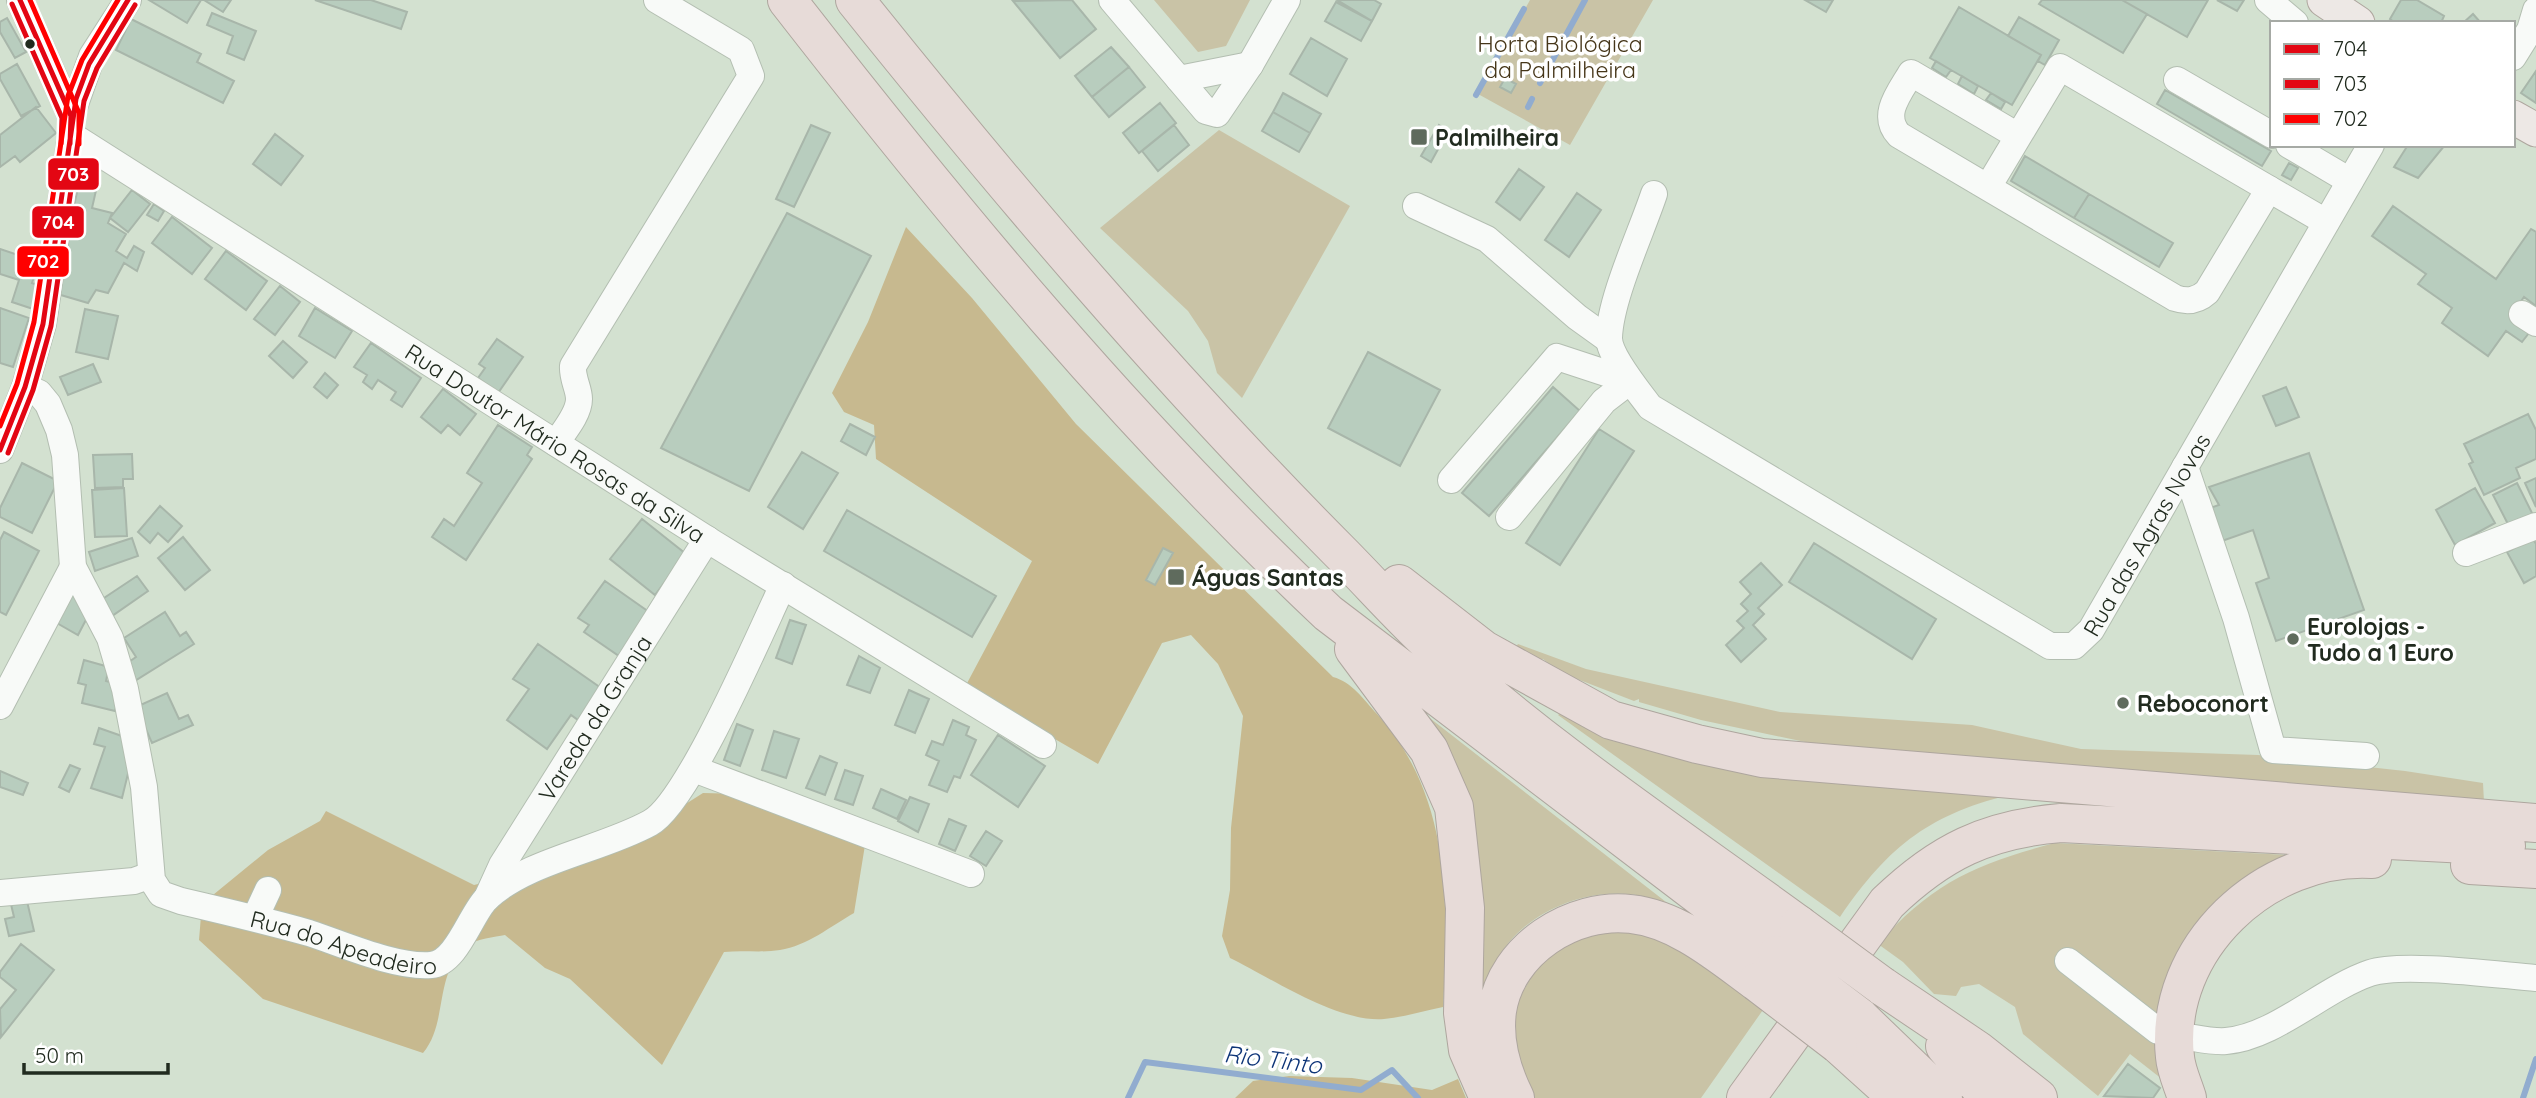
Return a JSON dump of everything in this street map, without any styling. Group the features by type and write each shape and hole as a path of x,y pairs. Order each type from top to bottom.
{"highway":[{"path":"788,0 889,131 1144,430 1269,558 1328,613 1767,968 1943,1098"},
{"path":"856,0 933,97 1172,377 1292,506 1428,642 1529,725 1920,1014 1977,1050 2038,1098"},
{"path":"1336,549 1397,582 1484,650 1611,720 1697,744 1762,758 1837,767 2536,823"},
{"path":"1328,613 1429,750 1454,807 1465,908 1463,1013 1468,1050 1489,1098"},
{"path":"1718,1098 1854,914 1894,869 1941,834 1995,810 2039,802 2211,808 2223,796"},
{"path":"1746,1098 1887,904 1913,878 1941,858 1997,832 2061,823 2536,849"},
{"path":"2187,1098 2175,1057 2177,1010 2187,975 2209,933 2246,899 2278,879 2316,864 2364,859 2536,869"},
{"path":"1515,1098 1502,1071 1496,1034 1498,1008 1510,976 1535,944 1572,921 1599,913 1632,914 1669,924 1767,968"},
{"path":"1920,1014 1989,1098"},
{"path":"1849,1031 1898,1098"}],"main road":[{"path":"2324,0 2355,21"},
{"path":"2515,118 2536,130"}],"street":[{"path":"20,0 51,54 71,126"},
{"path":"0,450 25,387 43,324 71,126 86,74 128,0"},
{"path":"556,443 577,409 580,397 572,376 573,366 751,76 741,50 657,0"},
{"path":"1112,0 1206,111 1216,114 1250,65 1287,0"},
{"path":"2269,0 2293,21"},
{"path":"2531,0 2536,2"},
{"path":"2515,54 2530,30 2536,10"},
{"path":"51,54 86,74"},
{"path":"1179,79 1250,65"},
{"path":"1988,187 2060,67 2326,222"},
{"path":"2018,136 1911,73 1891,110 1893,128 1903,138 2175,298 2188,301 2198,299 2210,288 2269,190"},
{"path":"2177,80 2270,132"},
{"name":"Rua Doutor Mário Rosas da Silva","path":"71,126 556,443 1043,745"},
{"path":"2295,147 2350,181"},
{"name":"Rua das Agras Novas","path":"1416,206 1487,239 1577,317 1609,340 1630,381 1650,407 2050,646 2074,646 2091,630 2370,147"},
{"path":"1609,340 1617,301 1654,194"},
{"path":"0,892 134,881 151,875 144,787 125,689 110,638 73,567 59,429 38,343"},
{"path":"1451,480 1557,357 1630,381"},
{"path":"1510,517 1604,401 1630,381"},
{"path":"25,387 39,393 59,429"},
{"path":"14,414 59,429"},
{"path":"2185,467 2236,618 2273,750 2366,756"},
{"path":"2466,552 2536,526"},
{"name":"Vareda da Granja","path":"486,898 502,865 706,538"},
{"path":"0,706 73,567"},
{"name":"Rua do Apeadeiro","path":"151,875 161,894 255,918 410,964 434,965 460,940 486,898 537,869 653,822 673,801 694,769 783,585"},
{"path":"694,769 971,874"},
{"path":"255,918 268,890"},
{"path":"2068,961 2158,1031"},
{"path":"2188,1037 2227,1041 2268,1028 2342,985 2373,972 2418,970 2536,978"}],"green space":[{"path":"1154,0 1250,0 1226,46 1198,52"},
{"name":"Horta Biológica da Palmilheira","path":"1530,0 1653,0 1570,145 1478,94"},
{"path":"1219,130 1350,206 1242,398 1217,373 1208,341 1188,311 1100,228"},
{"path":"1518,644 1586,669 1780,712 1972,725 2081,749 2258,755 2405,771 2483,783 2484,802 1815,744 1701,720 1639,702 1639,699 1634,701 1559,672 1543,659 1540,661 1516,647"},
{"path":"1563,711 2017,793 1960,811 1915,835 1877,870 1840,917 1558,715"},
{"path":"1422,712 1666,902 1634,895 1610,894 1590,896 1552,909 1519,931 1506,946 1488,982 1484,1003"},
{"path":"2055,843 2288,855 2217,913 2167,1083 2130,1054 2098,1096 2023,1034 2015,1007 1979,984 1961,987 1956,996 1934,994 1903,962 1878,944 1917,905 1957,878 2002,859"},
{"path":"1612,927 1679,943 1765,1007 1701,1098 1528,1098 1508,1017 1546,952"}],"shaded area":[{"path":"906,227 972,298 1076,424 1333,677 1357,692 1401,746 1419,779 1432,815 1440,852 1446,929 1443,1007 1384,1019 1346,1014 1305,998 1230,958 1222,936 1230,890 1231,828 1243,716 1218,664 1191,635 1162,643 1098,764 965,687 1032,561 876,459 874,425 844,412 832,393 868,322"},
{"path":"703,793 743,794 865,845 854,913 790,948 724,952 662,1065 570,979 545,968 505,935 471,943 457,956 445,983 436,1027 423,1053 263,999 199,940 202,904 268,850 320,821 326,811 474,885 557,865 662,819"},
{"path":"1289,1076 1352,1078 1432,1090 1458,1079 1466,1098 1235,1098 1253,1081"}],"building":[{"path":"149,0 201,0 187,23"},
{"path":"204,0 231,0 223,12"},
{"path":"315,0 371,0 407,12 401,29"},
{"path":"1072,0 1096,29 1060,58 1013,1"},
{"path":"1337,0 1374,0 1381,4 1372,21"},
{"path":"1805,0 1833,0 1826,12"},
{"path":"2042,0 2122,0 2147,14 2123,53 2039,4"},
{"path":"2122,0 2208,0 2187,37"},
{"path":"2217,0 2244,0 2237,11"},
{"path":"2401,0 2417,0 2444,16 2442,21 2390,19"},
{"path":"1336,2 1372,21 1361,41 1325,21"},
{"path":"1959,7 2041,55 2012,105 1930,58"},
{"path":"212,13 256,31 244,60 227,53 233,36 207,25"},
{"path":"2473,14 2479,21 2465,21"},
{"path":"2019,17 2059,40 2045,65 2038,61 2041,55 2008,36"},
{"path":"7,18 26,52 15,58 0,32 0,22"},
{"path":"131,19 201,54 197,62 234,81 223,103 116,50"},
{"path":"1311,38 1347,59 1327,96 1290,74"},
{"path":"1111,47 1129,67 1092,97 1075,76"},
{"path":"1936,61 1951,70 1946,77 1932,68"},
{"path":"17,64 40,106 21,116 0,79 0,74"},
{"path":"1129,67 1145,87 1109,117 1092,97"},
{"path":"2536,71 2536,103 2521,93"},
{"path":"1962,76 1978,86 1974,94 1958,84"},
{"path":"1505,78 1516,84 1511,93 1500,87"},
{"path":"2165,90 2271,151 2262,166 2157,104"},
{"path":"1283,93 1321,114 1310,133 1273,112"},
{"path":"1991,93 2005,102 2001,109 1986,100"},
{"path":"1160,103 1176,123 1139,153 1123,133"},
{"path":"36,107 56,133 20,162 15,156 0,167 0,135"},
{"path":"1273,112 1310,133 1299,152 1262,131"},
{"path":"811,125 830,133 794,207 776,199"},
{"path":"1174,125 1189,145 1158,171 1142,151"},
{"path":"1439,125 1448,131 1431,162 1421,156"},
{"path":"275,134 303,156 281,185 253,164"},
{"path":"2407,147 2443,147 2418,178 2394,167"},
{"path":"86,153 102,164 92,208 112,213 108,223 126,234 116,251 127,258 134,246 144,252 137,271 124,263 108,293 96,290 88,303 54,293"},
{"path":"2025,156 2089,194 2074,218 2011,181"},
{"path":"2289,163 2298,168 2291,180 2282,175"},
{"path":"1519,169 1544,187 1520,220 1496,202"},
{"path":"132,190 150,204 128,232 110,218"},
{"path":"1577,193 1601,210 1569,257 1545,240"},
{"path":"2089,194 2173,243 2159,267 2074,218"},
{"path":"154,204 164,211 158,221 147,215"},
{"path":"2393,206 2496,279 2531,229 2536,232 2536,306 2524,297 2512,314 2532,329 2522,342 2506,331 2488,356 2442,323 2452,308 2418,284 2426,274 2372,236"},
{"path":"787,213 871,256 749,491 661,448"},
{"path":"172,217 212,248 192,274 152,243"},
{"path":"0,249 39,262 32,283 44,287 36,310 12,302 19,280 0,274"},
{"path":"226,251 267,281 246,310 205,279"},
{"path":"280,286 300,302 275,335 254,319"},
{"path":"0,308 29,318 13,367 0,363"},
{"path":"315,308 352,331 335,358 299,336"},
{"path":"85,309 118,316 108,359 76,352"},
{"path":"497,339 523,357 498,393 478,378 485,368 479,364"},
{"path":"283,341 307,362 293,378 269,356"},
{"path":"371,343 421,378 402,407 391,400 396,392 378,380 372,389 363,382 367,375 354,367"},
{"path":"1368,352 1440,390 1400,466 1328,428"},
{"path":"93,364 101,382 68,395 60,377"},
{"path":"325,373 338,385 327,398 314,387"},
{"path":"1553,387 1580,411 1489,516 1462,493"},
{"path":"2286,387 2299,417 2276,426 2263,396"},
{"path":"443,389 476,414 460,435 448,425 441,433 421,417"},
{"path":"2528,414 2536,430 2536,459 2516,468 2520,478 2484,495 2469,464 2473,462 2464,444"},
{"path":"850,424 875,437 866,455 841,441"},
{"path":"498,425 532,447 527,455 532,459 466,560 432,537 444,519 454,526 482,483 467,473"},
{"path":"1599,429 1634,451 1560,565 1526,543"},
{"path":"802,452 838,473 803,529 768,507"},
{"path":"2309,453 2364,610 2276,641 2256,583 2269,578 2253,530 2222,541 2210,508 2219,505 2209,487"},
{"path":"132,454 133,479 123,479 123,487 95,488 93,455"},
{"path":"22,463 58,481 32,533 0,517 0,508"},
{"path":"2536,478 2536,507 2525,483"},
{"path":"2517,483 2533,515 2510,528 2493,495"},
{"path":"124,488 127,536 95,537 92,490"},
{"path":"2475,488 2495,523 2455,545 2436,510"},
{"path":"160,506 182,526 168,542 158,533 150,543 138,532"},
{"path":"847,510 996,596 972,637 824,551"},
{"path":"642,519 686,554 655,595 610,559"},
{"path":"4,532 39,551 6,615 0,612 0,540"},
{"path":"183,537 210,570 185,590 158,558"},
{"path":"132,538 138,556 95,571 89,552"},
{"path":"2533,538 2536,544 2536,576 2524,583 2507,552"},
{"path":"1814,543 1936,619 1912,659 1789,582"},
{"path":"1163,548 1173,553 1155,585 1146,580"},
{"path":"1761,563 1782,585 1758,608 1764,614 1753,625 1766,639 1741,662 1726,645 1744,628 1737,621 1748,611 1741,604 1751,594 1740,582"},
{"path":"137,576 148,591 112,616 101,600"},
{"path":"605,581 649,612 619,656 584,632 589,625 578,618"},
{"path":"74,589 89,614 78,635 55,622"},
{"path":"165,612 180,636 186,632 194,644 133,682 123,666 136,657 124,638"},
{"path":"790,620 806,625 792,664 776,658"},
{"path":"538,644 601,688 578,720 571,715 547,749 507,720 529,689 513,679"},
{"path":"859,656 880,668 870,693 847,685"},
{"path":"84,660 109,667 106,681 122,685 115,711 82,703 86,685 78,683"},
{"path":"909,690 929,699 915,733 895,725"},
{"path":"167,693 179,719 188,715 193,725 152,743 136,707"},
{"path":"953,720 969,727 966,735 976,740 960,778 954,776 947,792 929,785 939,761 926,755 932,741 943,745"},
{"path":"737,724 753,730 740,766 724,760"},
{"path":"99,728 136,741 122,798 91,788 105,747 94,744"},
{"path":"774,731 799,739 786,778 762,770"},
{"path":"998,735 1045,766 1018,807 971,775"},
{"path":"820,756 837,763 825,795 806,788"},
{"path":"70,765 80,769 69,792 59,787"},
{"path":"845,770 863,776 853,805 835,799"},
{"path":"0,771 28,783 23,795 0,787"},
{"path":"881,789 906,800 897,819 873,808"},
{"path":"910,797 929,804 918,832 898,821"},
{"path":"949,819 966,826 955,851 939,844"},
{"path":"986,831 1002,841 986,866 970,856"},
{"path":"26,897 34,931 9,936 5,919 14,917 10,900"},
{"path":"21,944 54,970 1,1037 0,1009 16,990 0,977 0,972"},
{"path":"2128,1064 2160,1088 2153,1098 2104,1096"}],"waterway":[{"path":"1540,83 1585,0"},
{"path":"1476,95 1524,9"},
{"path":"1528,107 1532,99"},
{"name":"Rio Tinto","path":"2523,1098 2536,1059"},
{"name":"Rio Tinto","path":"1128,1098 1145,1062 1361,1090 1392,1070 1418,1098"}],"transit line":[{"name":"704","path":"20,0 71,116 70,144"},
{"name":"702","path":"30,0 79,113 79,144"},
{"name":"702","path":"0,426 17,384 34,322 68,96 82,60 118,0"},
{"name":"704","path":"0,450 25,387 43,324 76,99 89,64 128,0"},
{"name":"703","path":"12,4 62,118 61,144"},
{"name":"703","path":"8,453 33,390 51,326 84,101 97,68 135,5"}],"place":[{"name":"Palmilheira","path":"1419,137"},
{"name":"Águas Santas","path":"1176,577"},
{"name":"Eurolojas - Tudo a 1 Euro","path":"2293,639"},
{"name":"Reboconort","path":"2123,703"}]}
